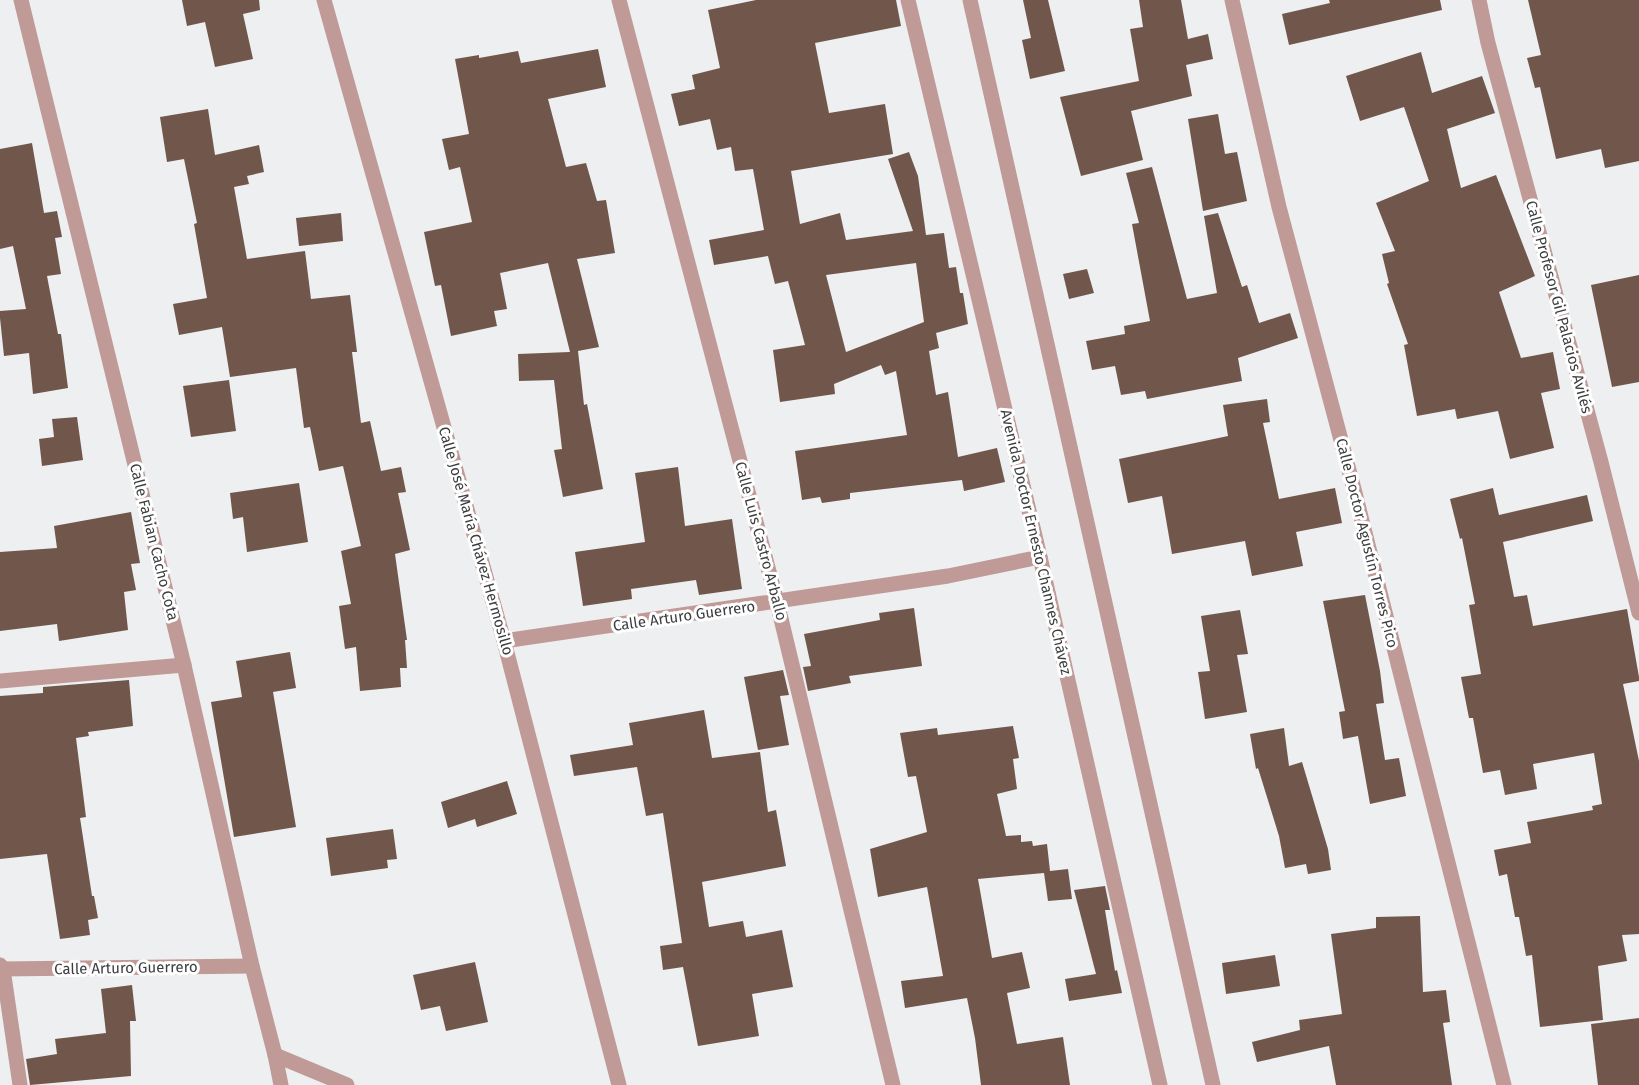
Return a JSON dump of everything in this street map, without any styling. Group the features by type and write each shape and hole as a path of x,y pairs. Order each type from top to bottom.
{"street":[{"name":"Calle Fabian Cacho Cota","path":"21,0 184,665 281,1085"},
{"name":"Calle José María Chávez Hermosillo","path":"324,0 504,641 619,1085"},
{"name":"Calle Luis Castro Arballo","path":"619,0 777,602 893,1085"},
{"name":"Avenida Doctor Ernesto Channes Chávez","path":"908,0 1040,557 1160,1085"},
{"path":"970,0 1212,1085"},
{"name":"Calle Doctor Agustín Torres Pico","path":"1232,0 1279,207 1354,489 1504,1085"},
{"name":"Calle Profesor Gil Palacios Avilés","path":"1479,0 1488,43 1601,462 1639,614"},
{"name":"Calle Arturo Guerrero","path":"504,641 948,576 1040,557"},
{"path":"0,681 184,665"},
{"name":"Calle Arturo Guerrero","path":"1,968 252,966"},
{"path":"1,968 20,1085"},
{"path":"275,1055 347,1085"}],"building":[{"path":"182,0 259,0 260,10 243,14 253,59 215,67 205,22 187,26"},
{"path":"756,0 896,0 901,26 815,43 829,113 885,104 893,154 791,171 800,224 840,213 846,240 913,231 888,159 909,152 918,176 926,235 944,233 949,268 956,267 968,324 936,333 939,348 929,351 936,395 948,392 958,457 997,448 1005,482 964,491 962,480 850,493 850,499 822,503 820,497 802,500 795,451 907,435 896,371 885,375 881,365 834,384 835,394 780,402 773,350 805,345 788,281 775,284 768,256 714,265 709,240 764,230 753,169 735,171 731,147 717,150 710,119 679,126 671,94 695,89 692,75 720,68 708,10","holes":["916,263 924,322 846,352 826,275"]},
{"path":"1023,0 1048,0 1065,71 1030,79 1022,40 1031,38"},
{"path":"1139,0 1181,0 1188,39 1208,34 1213,59 1186,65 1192,96 1131,111 1143,160 1081,176 1060,97 1139,81 1130,29 1143,27"},
{"path":"1329,0 1440,0 1442,10 1289,45 1282,14 1330,3"},
{"path":"1528,0 1639,0 1639,161 1605,168 1601,149 1556,159 1540,87 1535,88 1527,58 1541,55"},
{"path":"598,49 606,87 548,99 566,167 586,163 597,201 606,200 615,253 577,259 599,347 578,351 584,405 587,404 603,489 563,497 554,450 562,449 554,380 519,381 518,354 570,352 548,263 500,273 507,309 494,311 497,326 451,336 441,285 435,286 424,232 472,222 460,167 449,170 442,139 469,134 455,59 479,55 479,58 518,51 521,63"},
{"path":"1421,52 1432,93 1482,76 1495,113 1447,129 1461,188 1496,175 1535,276 1499,292 1521,358 1553,352 1560,389 1541,393 1554,448 1510,459 1498,411 1457,419 1455,409 1417,416 1404,345 1408,344 1387,284 1389,283 1382,254 1395,251 1376,203 1429,181 1404,107 1360,121 1346,76"},
{"path":"208,109 215,155 259,145 264,172 247,176 249,184 234,187 247,259 305,251 311,299 350,295 357,352 352,352 361,423 370,421 381,471 401,467 406,492 398,493 410,550 395,554 407,640 405,640 407,668 400,668 401,687 360,691 356,647 345,649 339,606 351,604 341,551 361,546 343,466 319,471 310,427 304,428 296,368 230,377 222,327 179,335 173,304 207,298 194,224 197,223 184,159 167,162 160,117"},
{"path":"1218,114 1225,154 1237,152 1247,201 1203,211 1188,119"},
{"path":"32,143 44,213 57,211 62,237 55,238 61,274 47,276 58,334 61,334 68,388 33,394 29,353 4,356 0,318 0,311 26,309 13,246 0,249 0,149"},
{"path":"1152,167 1187,299 1217,293 1204,216 1218,213 1242,287 1247,285 1259,323 1290,313 1298,338 1238,358 1242,381 1147,399 1145,391 1121,395 1115,366 1092,370 1086,341 1125,334 1124,326 1150,321 1132,224 1139,223 1126,173"},
{"path":"341,213 343,241 299,246 296,218"},
{"path":"1087,269 1094,293 1069,299 1063,274"},
{"path":"1639,275 1639,382 1612,387 1591,285"},
{"path":"229,380 236,431 191,437 183,386"},
{"path":"1267,399 1270,422 1263,423 1279,499 1335,488 1342,523 1296,532 1303,566 1252,576 1245,541 1172,554 1162,496 1128,503 1119,459 1228,436 1223,405"},
{"path":"77,417 83,460 42,466 39,439 54,437 52,419"},
{"path":"678,467 685,526 732,519 742,589 699,595 696,580 631,589 632,599 583,606 575,552 645,542 635,473"},
{"path":"299,483 308,542 247,552 243,517 233,519 230,493"},
{"path":"1493,488 1499,515 1587,495 1593,521 1503,542 1514,597 1527,595 1533,626 1627,609 1639,677 1639,681 1623,684 1639,761 1639,934 1622,935 1627,961 1598,966 1603,1020 1540,1027 1532,955 1526,956 1519,917 1515,917 1507,874 1499,876 1494,850 1531,843 1527,822 1593,810 1592,806 1602,804 1594,753 1533,764 1537,789 1505,795 1500,770 1483,773 1473,718 1469,718 1461,677 1481,674 1469,605 1475,604 1462,538 1460,539 1450,499"},
{"path":"131,512 140,563 131,564 136,590 124,592 128,630 59,641 57,624 0,631 0,552 57,548 54,526"},
{"path":"1365,595 1384,703 1376,704 1385,760 1399,758 1406,796 1370,804 1358,736 1343,739 1339,712 1345,711 1323,601"},
{"path":"914,608 922,666 849,676 851,683 808,691 803,667 811,666 804,634 880,620 879,613"},
{"path":"1240,610 1248,654 1237,655 1247,712 1205,719 1198,672 1210,671 1201,616"},
{"path":"290,652 296,688 273,692 296,827 234,837 211,702 242,697 236,661"},
{"path":"783,670 789,695 780,696 789,745 758,750 744,677"},
{"path":"129,680 133,726 88,732 89,736 76,738 86,817 80,818 92,896 94,896 98,918 88,920 90,935 60,939 47,854 0,859 0,696 43,693 43,687"},
{"path":"704,710 712,758 760,752 768,812 776,810 786,866 702,882 709,927 743,921 746,937 782,930 793,987 752,994 759,1036 698,1046 683,967 663,970 660,946 682,943 663,813 646,816 637,767 574,776 570,755 633,745 629,723"},
{"path":"1013,726 1019,758 1013,759 1017,789 997,794 1006,836 1021,835 1021,842 1032,841 1033,846 1047,844 1050,871 1068,869 1072,899 1048,901 1044,873 978,879 992,958 1022,952 1030,988 1007,993 1017,1044 1063,1037 1070,1085 981,1085 967,998 905,1008 901,981 943,976 927,887 878,897 870,849 927,832 916,776 908,777 900,733 937,728 938,735"},
{"path":"1284,728 1289,766 1302,762 1328,849 1331,870 1308,874 1306,864 1285,868 1279,836 1258,768 1256,769 1250,734"},
{"path":"507,781 517,814 477,827 475,819 448,828 441,802"},
{"path":"393,829 397,859 387,860 388,868 331,876 326,838"},
{"path":"1105,886 1110,910 1105,910 1115,971 1117,970 1122,993 1069,1001 1065,979 1096,974 1074,890"},
{"path":"1420,916 1423,992 1446,990 1450,1022 1443,1023 1452,1085 1336,1085 1329,1046 1257,1062 1252,1042 1300,1030 1299,1020 1342,1014 1331,934 1376,928 1376,917"},
{"path":"1275,955 1280,986 1226,994 1222,963"},
{"path":"475,962 488,1022 446,1031 440,1006 421,1010 413,975"},
{"path":"132,985 136,1021 130,1021 131,1076 30,1085 26,1059 57,1054 55,1039 106,1033 101,989"},
{"path":"1639,1018 1639,1085 1598,1085 1591,1024"}]}
